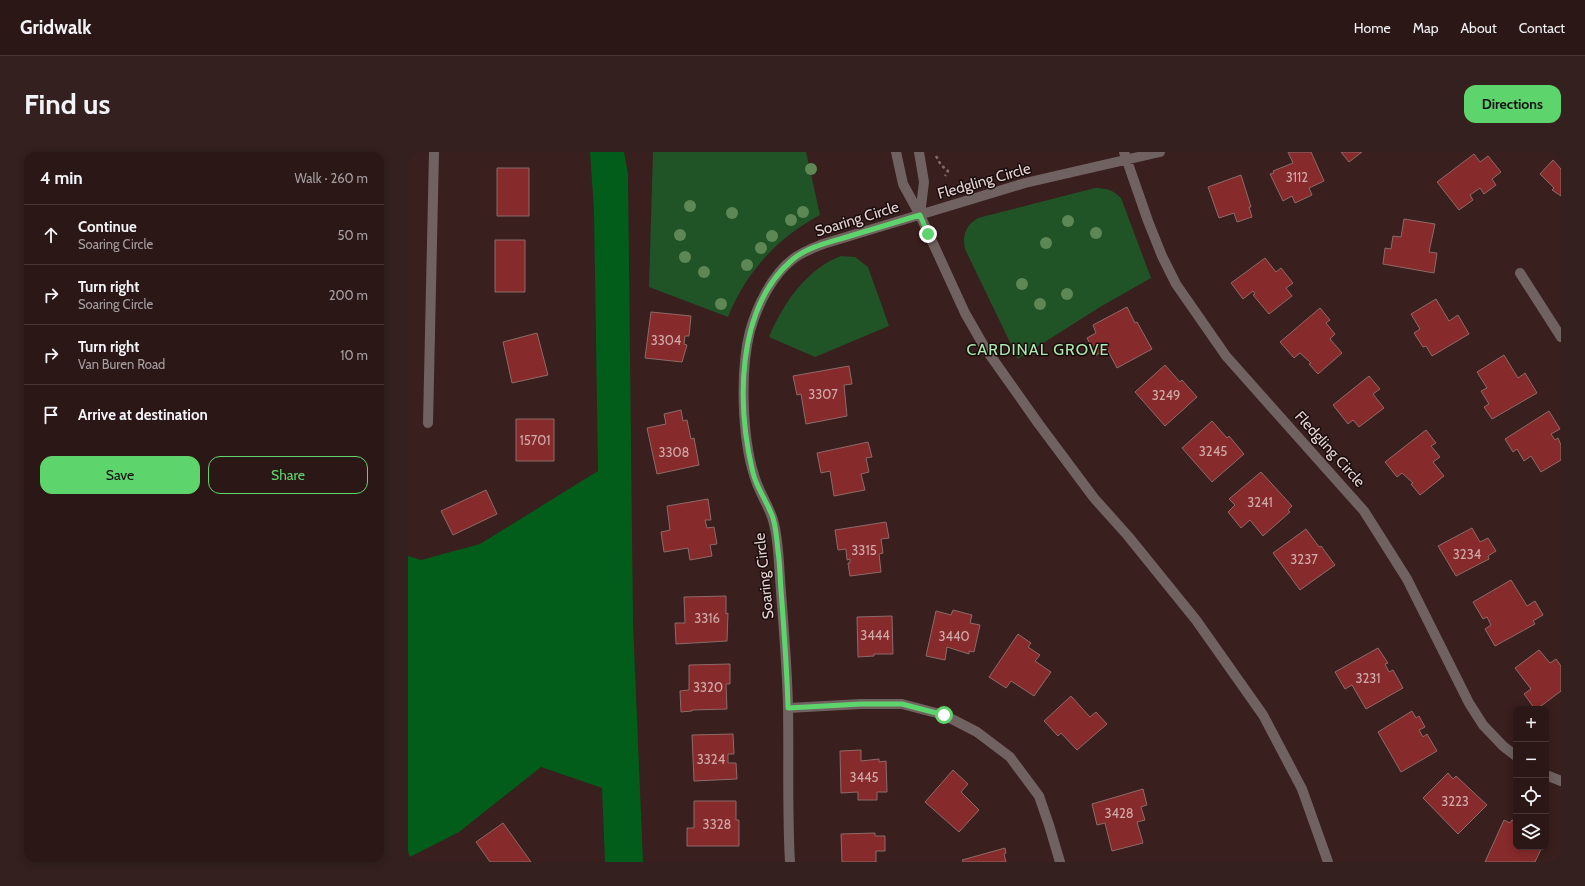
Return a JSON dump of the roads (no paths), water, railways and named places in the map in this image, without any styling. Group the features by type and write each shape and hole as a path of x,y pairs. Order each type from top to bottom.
{"street":[{"path":"428,423 434,152"},
{"path":"896,152 903,184 920,215 965,313 985,348 1038,423 1094,498 1133,542 1196,620 1263,715 1302,789 1328,862"},
{"path":"919,152 924,182 920,215"},
{"name":"Fledgling Circle","path":"920,215 1025,183 1125,156 1160,152"},
{"name":"Fledgling Circle","path":"1125,156 1162,256 1176,284 1226,356 1364,511 1407,579 1469,703 1483,725 1503,746 1513,754"},
{"name":"Soaring Circle","path":"790,862 788,816 788,708 785,636 778,552 773,518 754,475 745,433 744,396 746,356 750,332 758,308 773,282 793,259 823,244 920,215"},
{"path":"1520,273 1561,337"},
{"path":"788,708 861,704 902,704 944,715 977,732 1010,757 1039,796 1060,862"},
{"path":"1549,776 1561,782"}],"district":[{"name":"CARDINAL GROVE","path":"1038,349"}]}
